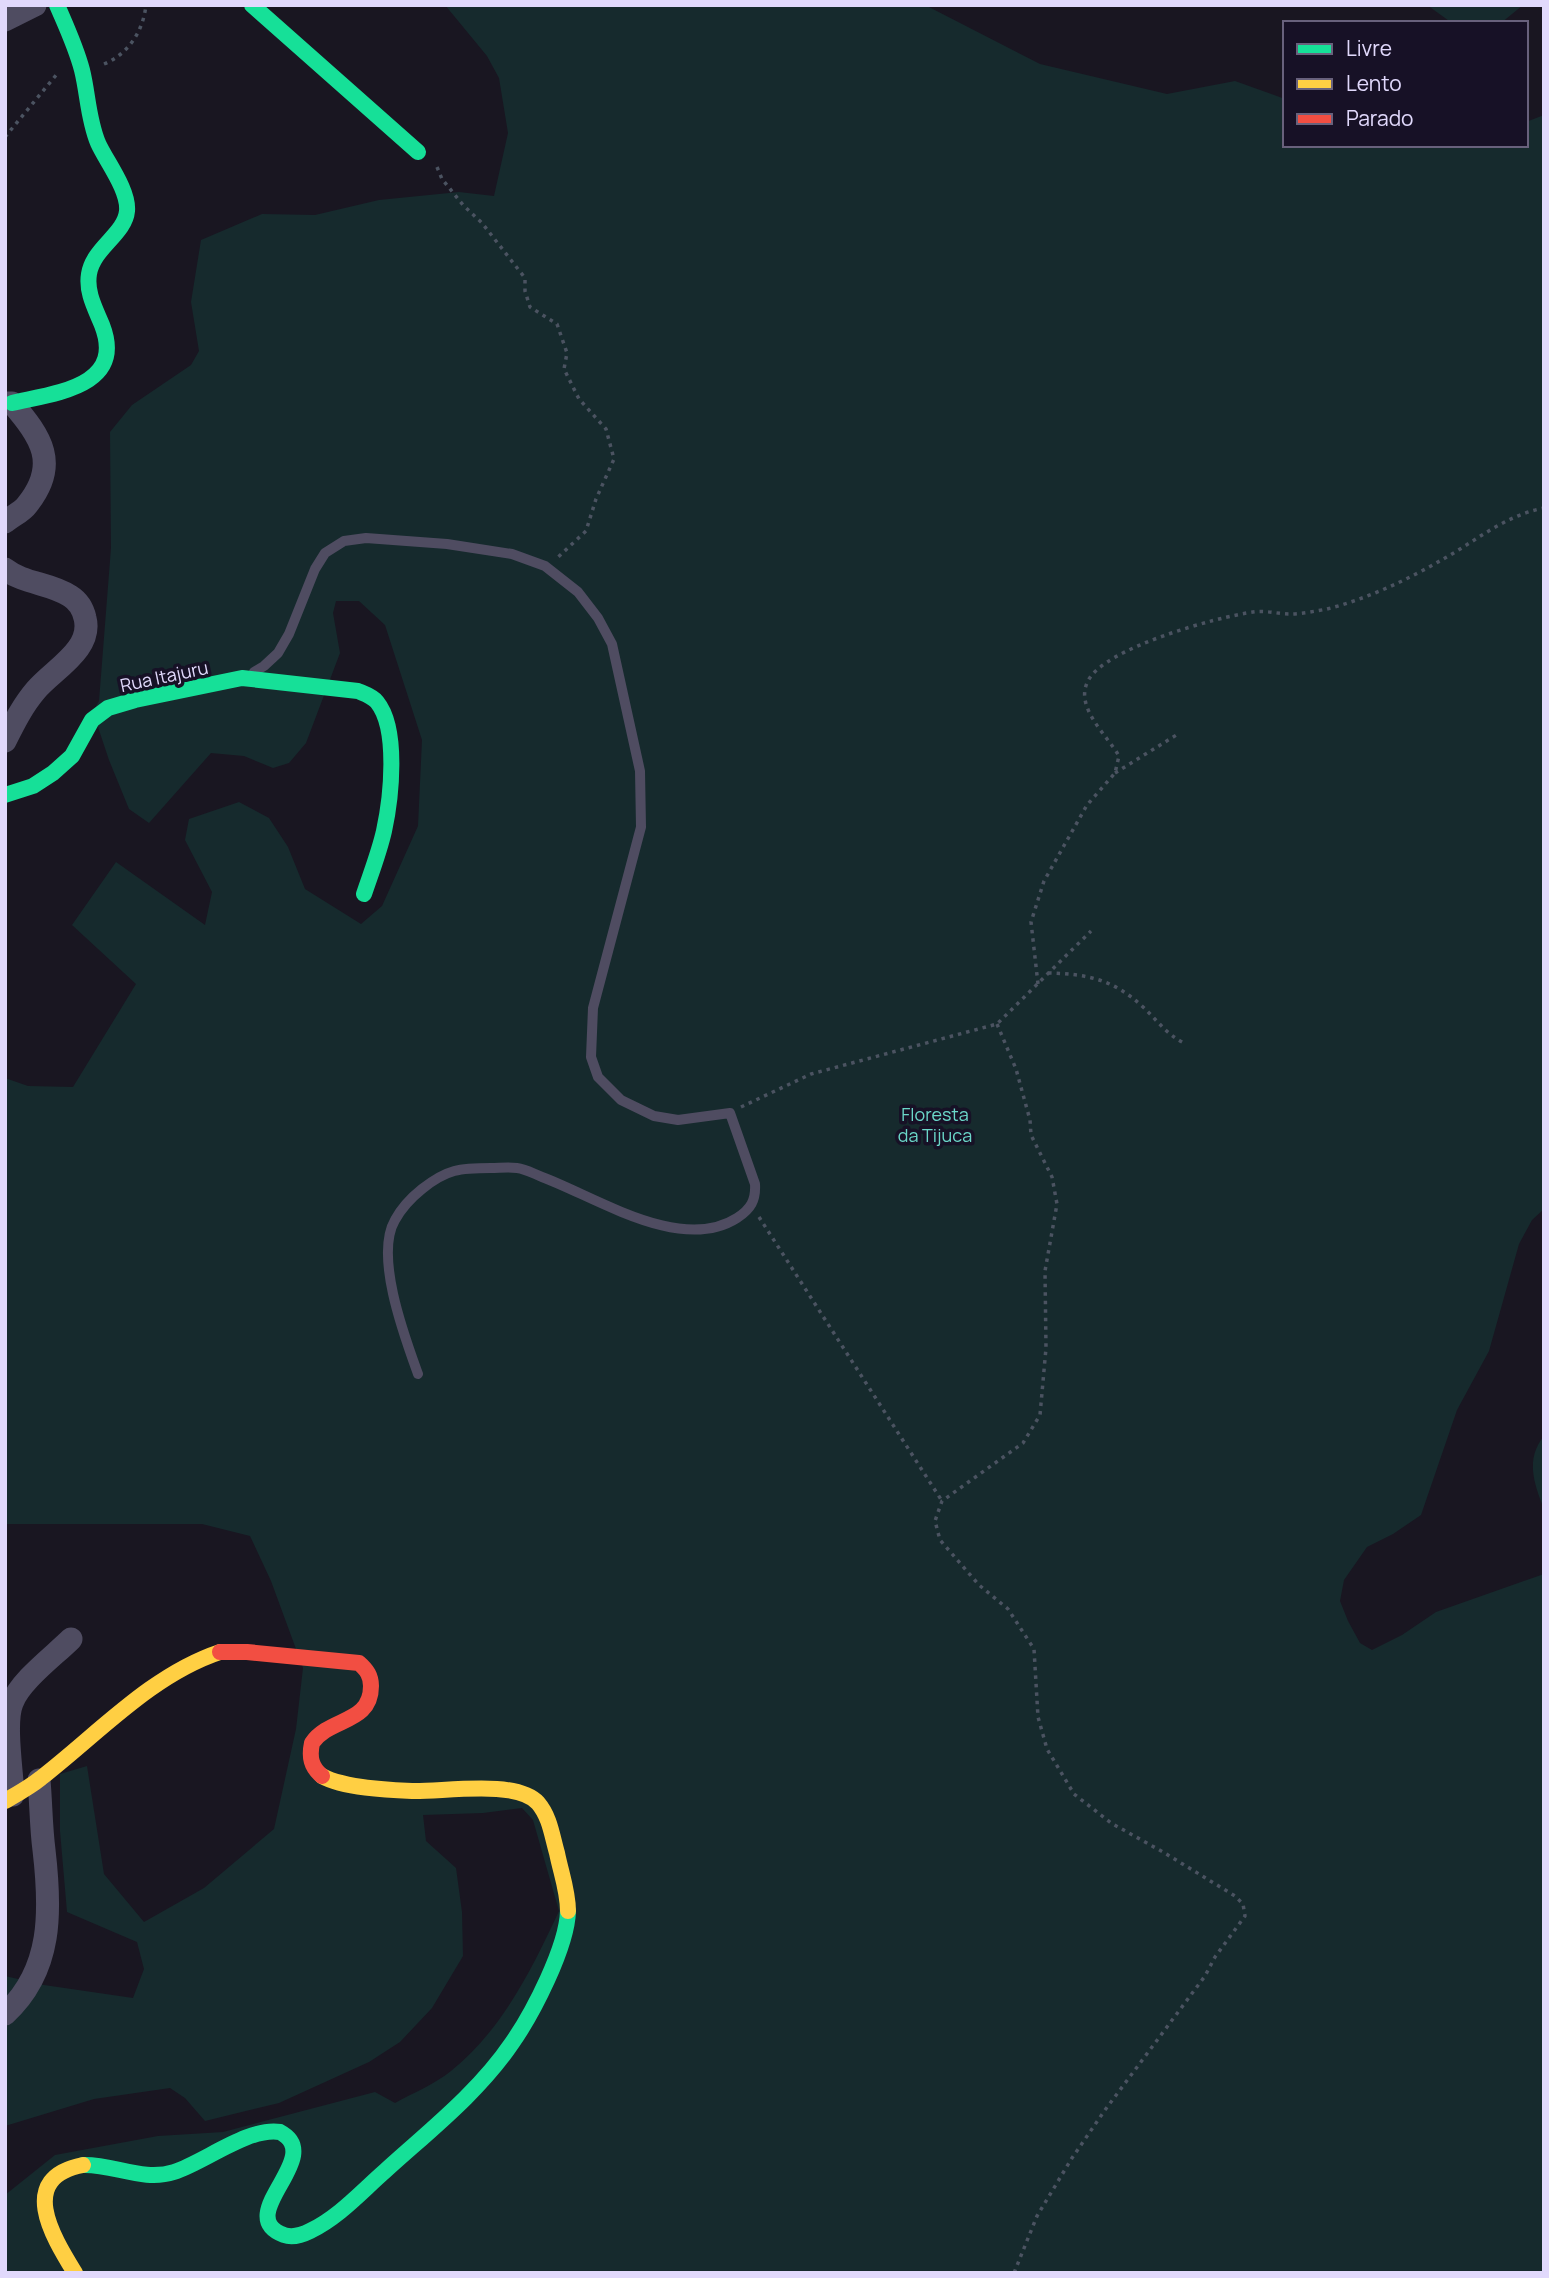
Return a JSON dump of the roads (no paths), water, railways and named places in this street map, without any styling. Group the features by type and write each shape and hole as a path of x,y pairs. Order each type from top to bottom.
{"street":[{"path":"5,20 35,5"},
{"path":"9,403 87,381 101,371 108,359 108,344 90,299 90,268 97,252 128,210 125,197 111,173 93,128 81,67 57,5"},
{"path":"251,5 292,37 382,123 418,152"},
{"path":"5,522 26,507 41,480 46,461 42,444 33,428 9,403"},
{"path":"5,569 71,596 83,610 88,628 81,645 36,690 5,741"},
{"name":"Rua Itajuru","path":"5,795 33,786 53,773 72,756 92,720 108,708 135,700 242,678 358,691 371,696 379,704 385,716 388,741 389,787 384,829 364,894"},
{"path":"9,1798 9,1715 12,1701 25,1684 71,1639"},
{"path":"9,1798 39,1780 136,1699 196,1660 220,1652 247,1652 359,1663 368,1671 371,1680 370,1700 364,1709 316,1735 310,1746 310,1759 318,1773 342,1783 409,1791 508,1790 530,1797 547,1815 567,1893 568,1915 554,1961 526,2022 498,2062 406,2152 337,2214 313,2231 292,2237 279,2233 271,2223 271,2199 296,2156 295,2146 290,2138 274,2131 261,2133 210,2158 165,2175 142,2175 87,2165 72,2167 54,2179 45,2190 44,2206 52,2232 75,2273"},
{"path":"5,2014 20,2001 37,1971 47,1932 49,1885 39,1780"}],"lane":[{"path":"242,678 264,666 278,653 289,634 315,569 325,553 344,541 366,538 447,544 512,554 545,566 578,592 598,618 612,644 640,771 641,827 593,1008 591,1057 598,1077 621,1100 654,1116 678,1120 730,1113 755,1184 756,1196 752,1205 728,1223 692,1231 650,1223 562,1184 518,1168 456,1169 439,1176 414,1195 394,1222 389,1242 389,1276 403,1334 418,1374"}],"park label":[{"name":"Floresta da Tijuca","path":"935,1124"}]}
